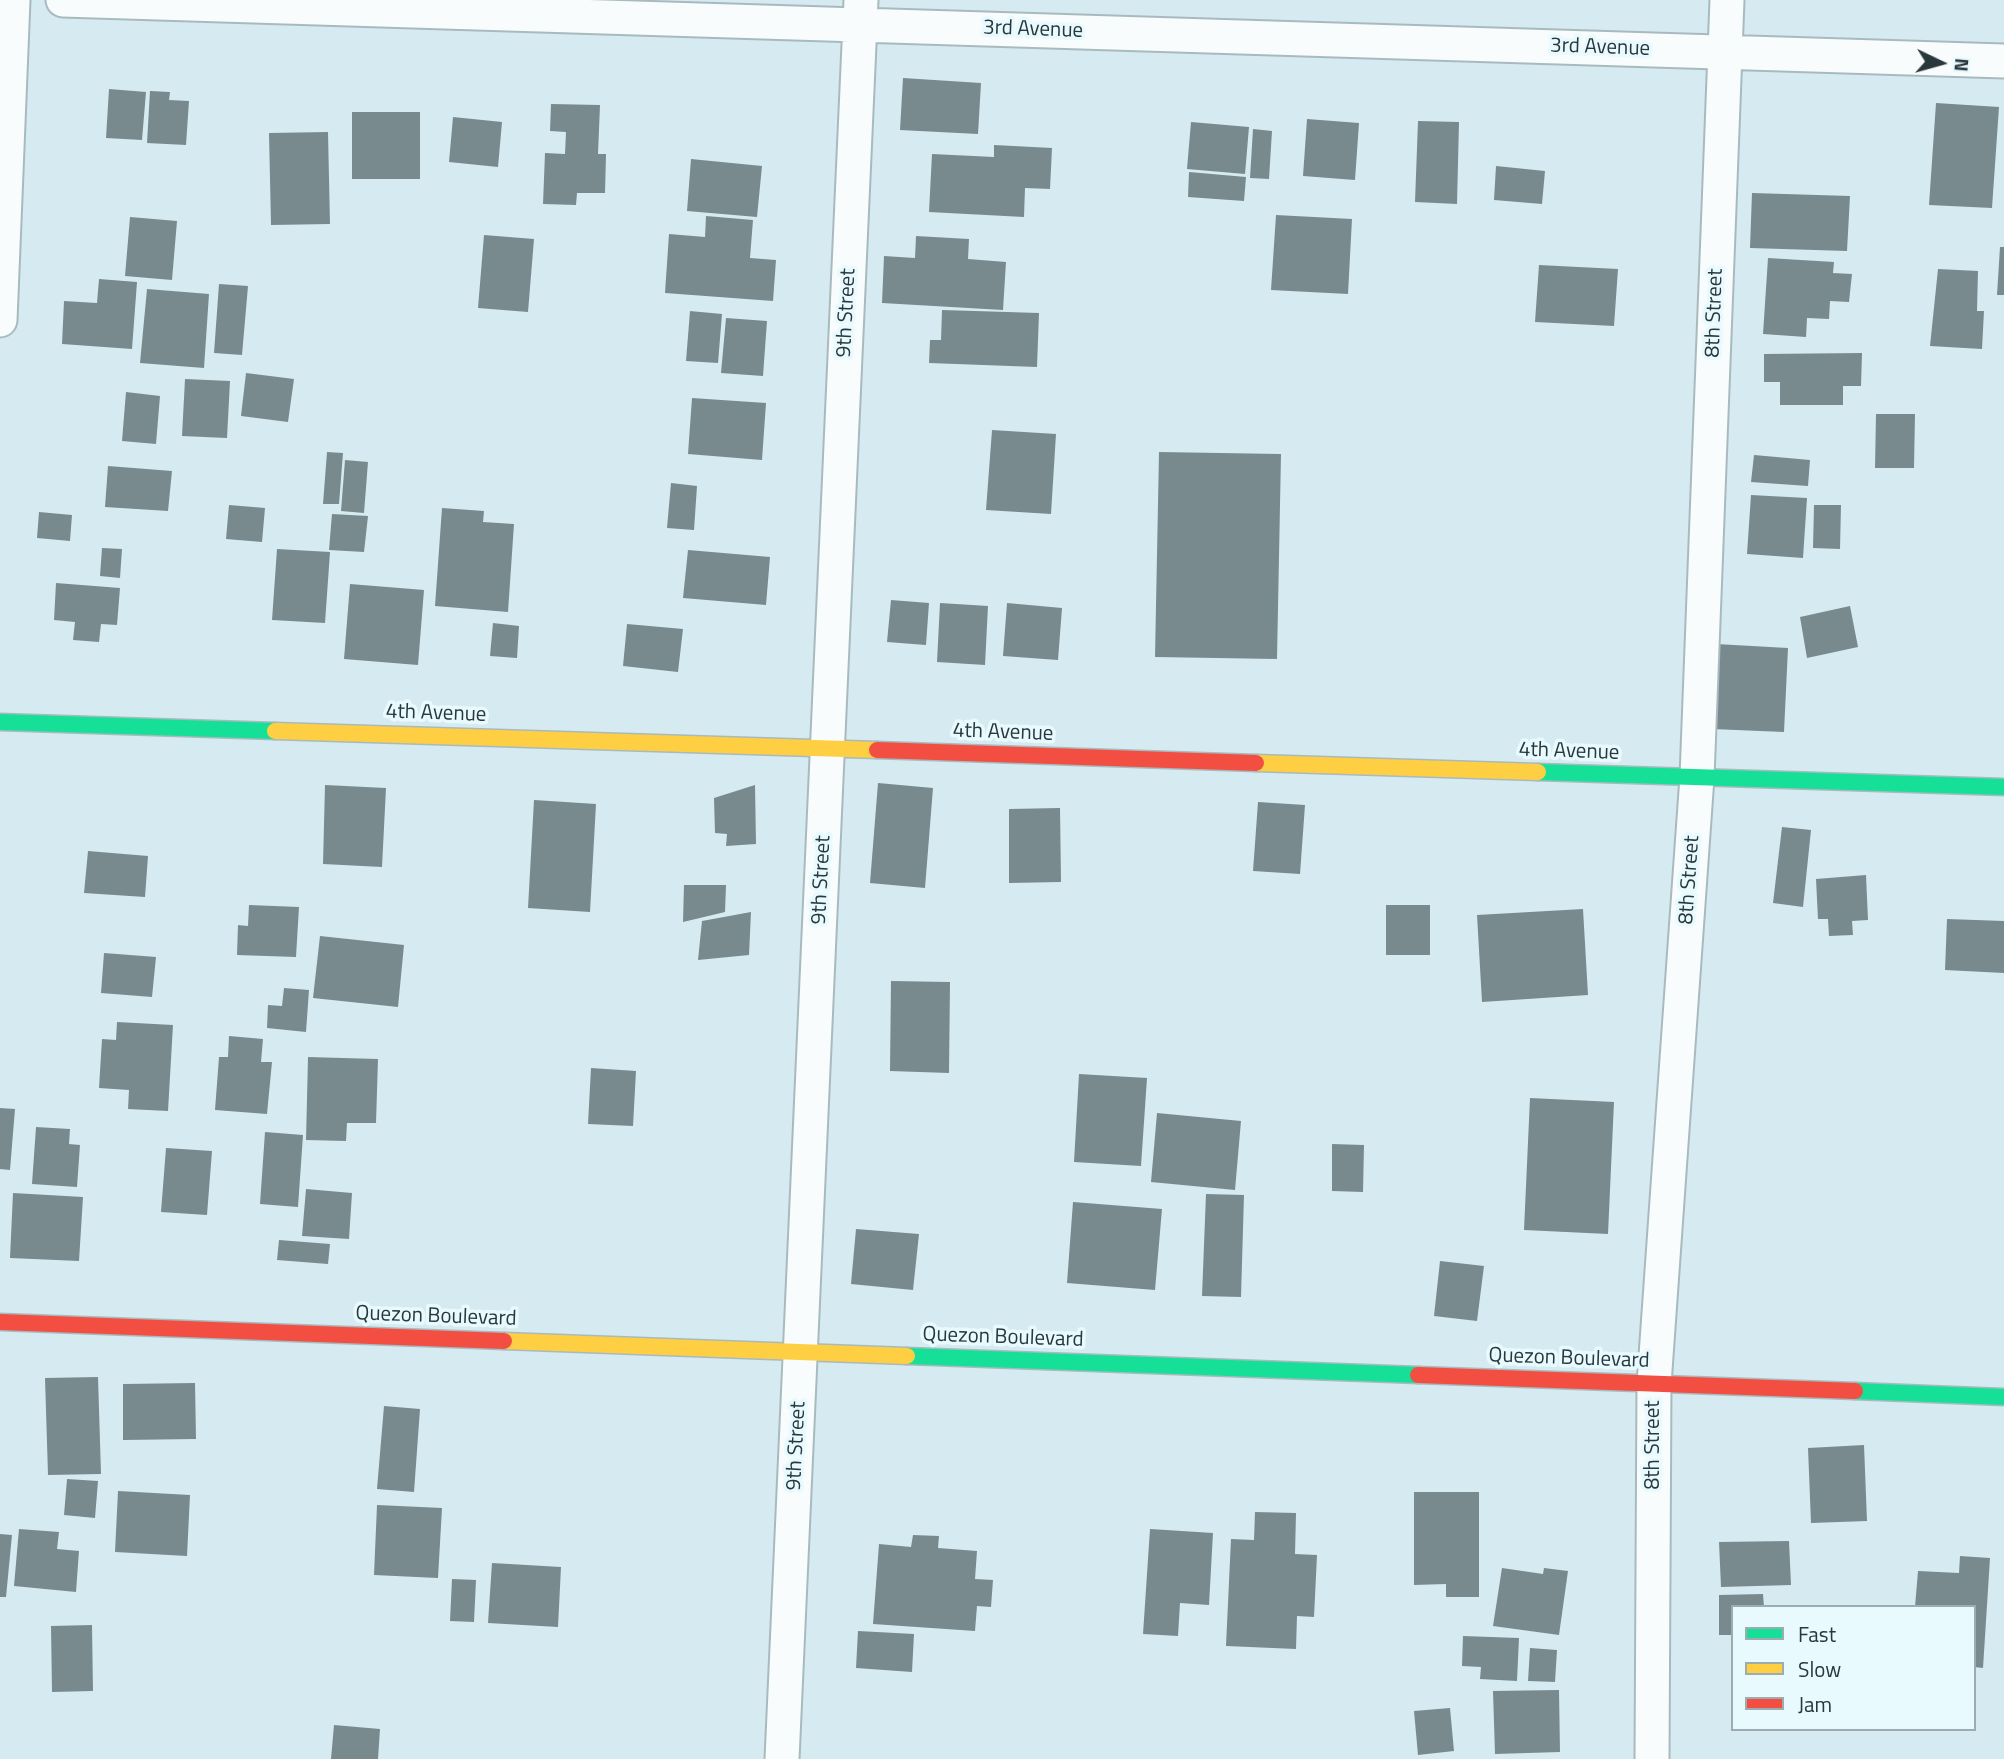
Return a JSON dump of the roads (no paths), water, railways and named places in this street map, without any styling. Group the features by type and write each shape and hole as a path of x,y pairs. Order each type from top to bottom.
{"main road":[{"name":"4th Avenue","path":"0,722 2004,787"},
{"name":"Quezon Boulevard","path":"0,1322 2004,1397"}],"street":[{"path":"0,320 13,0"},
{"name":"3rd Avenue","path":"63,0 860,12 1725,52 2004,61"},
{"name":"8th Street","path":"1652,1759 1654,1384 1697,777 1727,0"},
{"name":"9th Street","path":"782,1759 860,12"}]}
